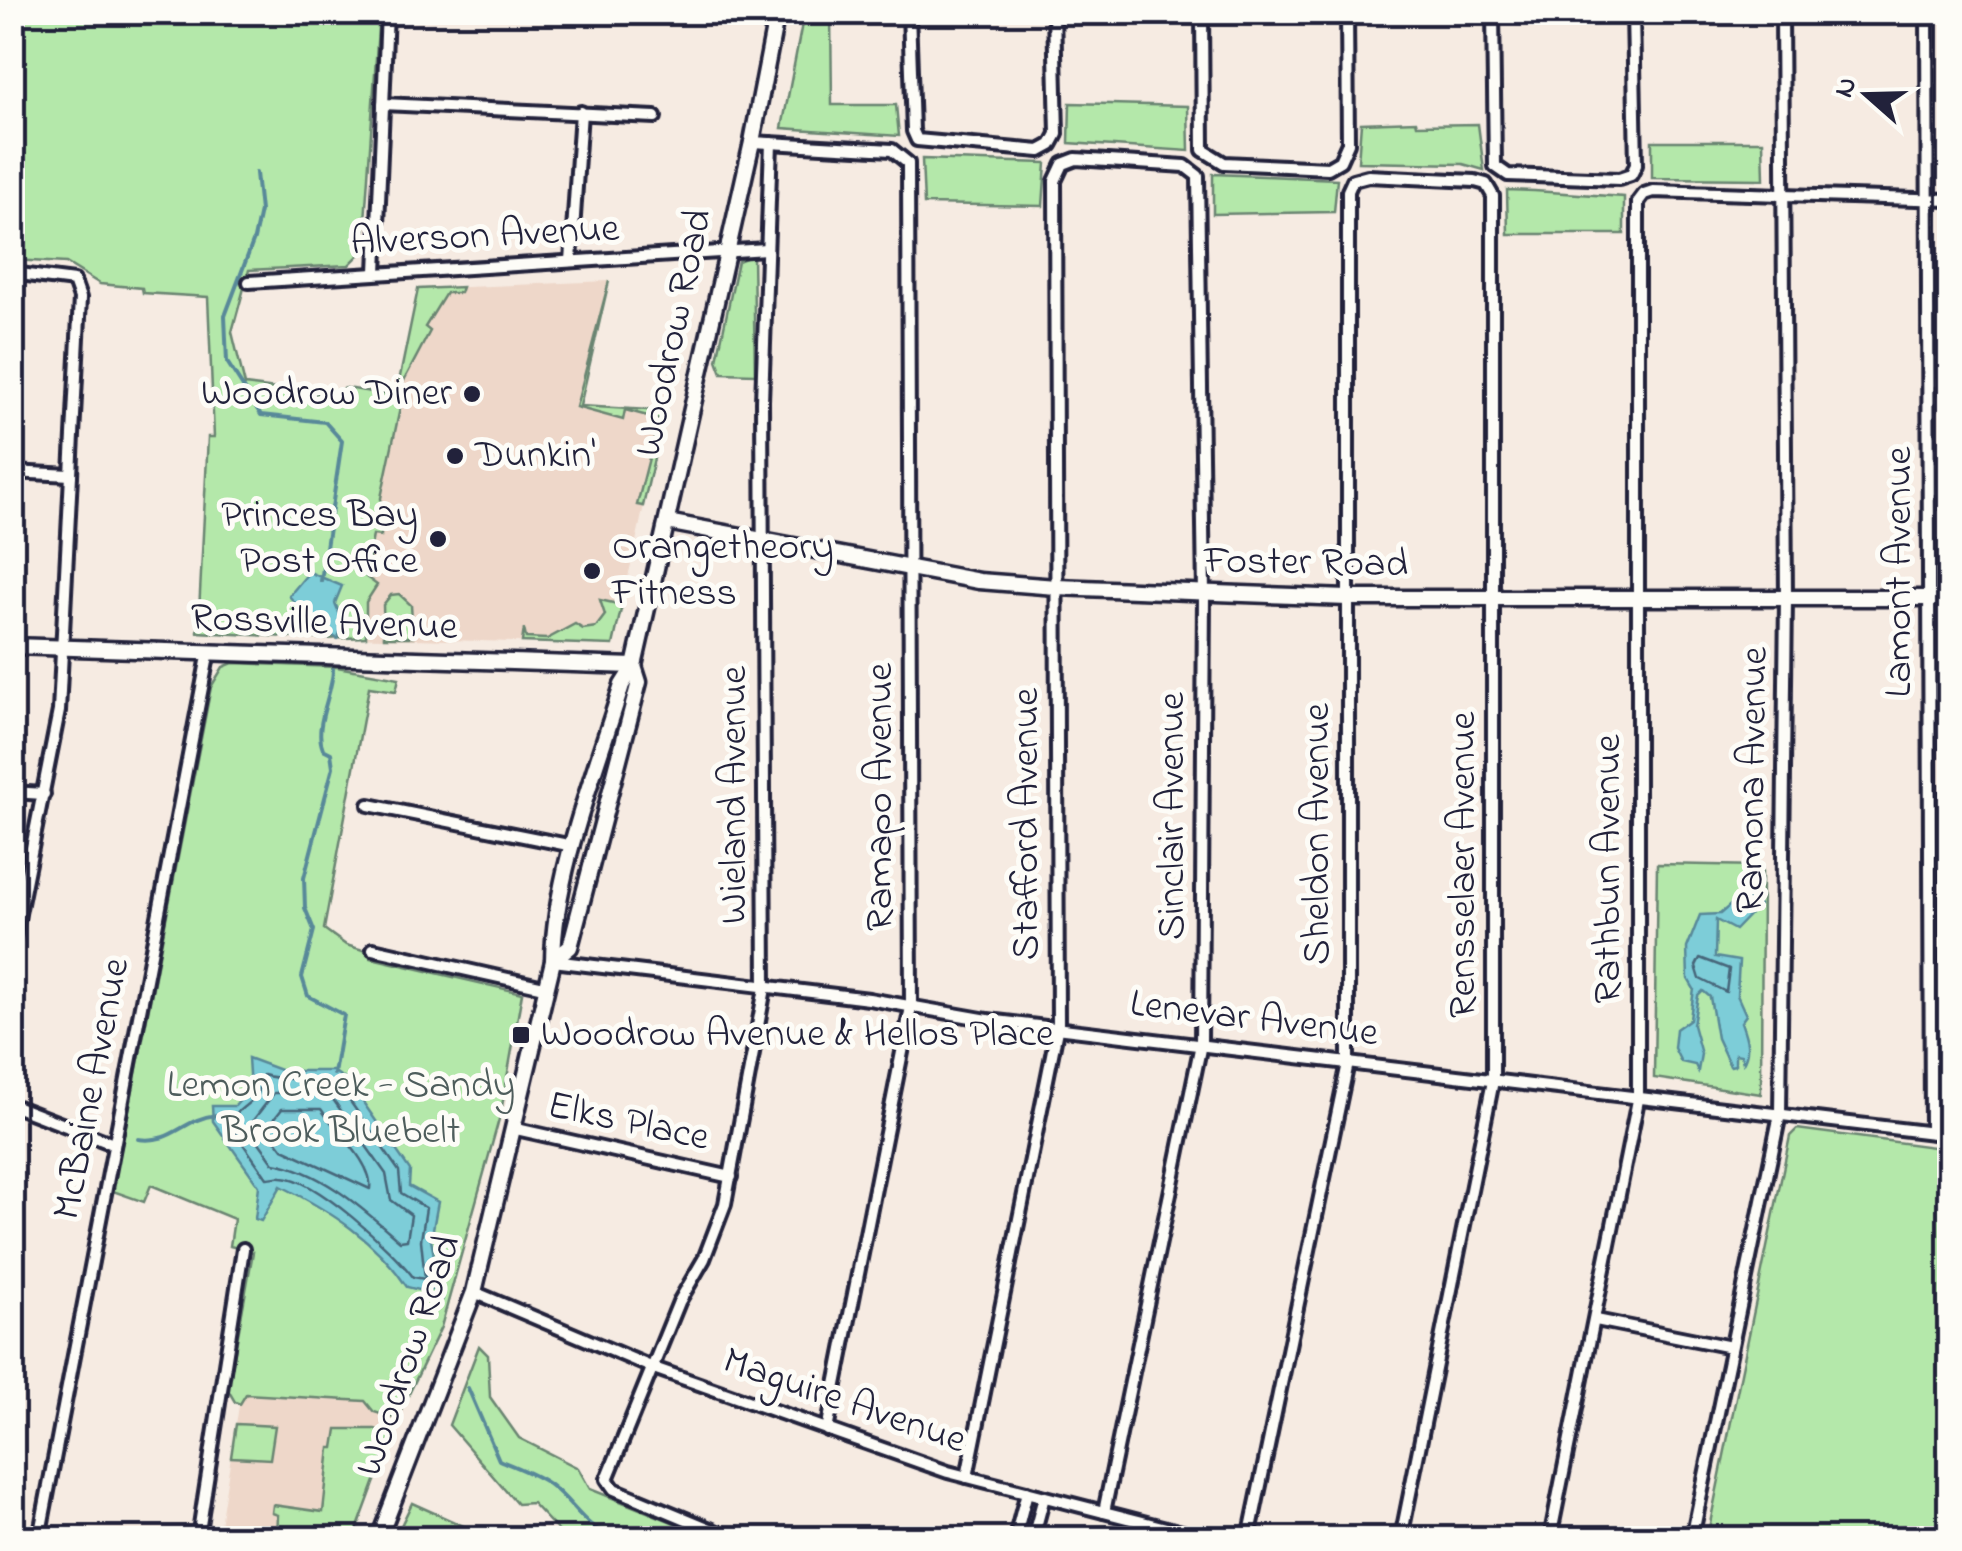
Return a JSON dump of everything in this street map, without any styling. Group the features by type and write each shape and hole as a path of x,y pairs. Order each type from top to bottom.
{"street":[{"path":"376,272 388,12"},
{"name":"Woodrow Road","path":"379,1538 474,1292 553,961 553,934 574,846 622,684 634,666 752,142 777,12"},
{"path":"909,12 917,140 1031,150 1051,145 1057,134 1054,12"},
{"path":"1202,12 1201,144 1206,154 1224,163 1328,168 1340,160 1348,143 1346,12"},
{"path":"1492,12 1493,158 1508,175 1629,177 1636,165 1633,12"},
{"name":"Ramona Avenue","path":"1692,1538 1780,1114 1786,598 1782,12"},
{"name":"Lamont Avenue","path":"1927,12 1930,1132"},
{"path":"383,104 655,117"},
{"path":"570,261 581,112"},
{"path":"752,142 771,143"},
{"name":"Ramapo Avenue","path":"771,143 892,150 904,156 911,570 912,1007 828,1430"},
{"name":"Wieland Avenue","path":"732,1538 608,1484 652,1367 716,1231 731,1177 764,988 766,542 762,401 771,143"},
{"name":"Stafford Avenue","path":"967,1477 1058,1026 1055,181 1062,164 1076,159 1185,166 1196,171"},
{"name":"Sinclair Avenue","path":"1104,1512 1201,1044 1204,596 1196,171"},
{"name":"Rensselaer Avenue","path":"1353,180 1368,176 1486,184 1493,196 1493,1081 1401,1538"},
{"name":"Sheldon Avenue","path":"1249,1538 1348,1063 1348,191 1353,180"},
{"name":"Rathbun Avenue","path":"1550,1538 1638,1100 1637,207 1644,194 1784,194"},
{"path":"1784,194 1950,200"},
{"name":"Alverson Avenue","path":"249,282 766,249"},
{"path":"12,273 74,281 80,298 59,711 12,949"},
{"path":"12,472 71,475"},
{"name":"Foster Road","path":"667,522 979,582 1204,596 1950,598"},
{"name":"Rossville Avenue","path":"12,646 634,666"},
{"name":"McBaine Avenue","path":"39,1538 209,651"},
{"name":"Woodrow Road","path":"553,961 570,947 597,849 639,682 634,666"},
{"path":"12,792 44,794"},
{"path":"370,804 597,849"},
{"path":"372,949 544,987"},
{"name":"Lenevar Avenue","path":"553,961 1638,1100 1950,1135"},
{"path":"12,1105 113,1144"},
{"name":"Elks Place","path":"512,1128 731,1177"},
{"path":"198,1538 243,1249"},
{"name":"Maguire Avenue","path":"474,1292 652,1367 967,1477 1206,1538"},
{"path":"1596,1320 1731,1347"},
{"path":"1015,1538 1027,1492"},
{"path":"1034,1538 1044,1497"}],"shaded area":[{"path":"609,281 580,406 665,411 613,645 349,637 418,289"},
{"path":"241,1393 401,1402 403,1412 354,1538 218,1538"}],"green space":[{"path":"13,13 379,13 363,251 349,265 249,270 232,332 245,385 315,394 347,388 396,396 418,289 462,287 460,293 446,293 425,327 430,331 399,390 403,394 381,498 381,536 373,535 366,577 377,585 366,602 366,637 323,639 198,632 208,437 214,437 208,297 143,293 142,288 100,284 66,263 13,260"},
{"path":"804,13 831,13 832,105 896,105 899,136 782,128"},
{"path":"1070,103 1188,106 1189,151 1069,143"},
{"path":"1416,121 1417,125 1478,124 1484,170 1463,164 1358,162 1361,123"},
{"path":"1652,141 1763,141 1764,179 1652,178"},
{"path":"922,159 1046,163 1043,206 924,204"},
{"path":"1213,174 1337,179 1334,212 1213,214"},
{"path":"1507,190 1624,197 1624,234 1508,234"},
{"path":"753,255 755,374 722,373 717,360 738,261"},
{"path":"609,281 580,406 665,411 643,506 637,505 659,419 625,410 623,420 576,407"},
{"path":"399,594 411,605 413,637 384,637 383,605 391,595"},
{"path":"600,600 622,605 613,645 522,642 524,629 526,638 547,639 575,624 583,629 596,627 605,615"},
{"name":"Lemon Creek - Sandy Brook Bluebelt","path":"233,663 337,667 399,678 396,691 369,687 324,929 346,945 370,952 371,958 522,993 501,1112 441,1327 397,1419 374,1412 365,1401 246,1394 240,1404 235,1402 228,1390 253,1252 230,1246 234,1219 151,1185 144,1202 110,1190 123,1141 211,687 223,667"},
{"path":"1657,864 1762,866 1761,1094 1654,1078"},
{"path":"1797,1129 1949,1149 1949,1538 1707,1538 1790,1136"},
{"path":"479,1346 488,1355 490,1397 519,1438 578,1468 590,1489 712,1538 565,1538 532,1503 517,1504 449,1425"},
{"path":"236,1424 275,1426 270,1459 231,1457"},
{"path":"337,1429 375,1429 392,1435 354,1538 277,1538 278,1515 272,1513 273,1505 323,1512 330,1448 334,1448"},
{"path":"412,1503 490,1538 395,1538"}],"water":[{"path":"309,572 342,586 335,603 343,622 338,639 317,627 289,596"},
{"path":"1754,899 1759,905 1735,930 1716,920 1715,957 1739,961 1737,995 1746,1015 1741,1022 1747,1053 1743,1063 1741,1055 1735,1054 1735,1065 1730,1066 1717,1038 1710,997 1703,991 1698,996 1693,1025 1701,1054 1698,1071 1695,1065 1681,1062 1674,1048 1676,1029 1690,1019 1694,989 1688,979 1687,948 1700,915 1720,914 1735,901"},
{"path":"248,1058 283,1071 333,1071 349,1082 410,1170 409,1186 438,1202 431,1240 440,1286 427,1292 407,1287 381,1255 351,1228 281,1186 261,1221 255,1219 259,1186 213,1121 212,1106 235,1106 250,1089"}],"waterway":[{"path":"256,173 260,211 254,239 225,316 227,362 261,415 325,422 342,441 321,581"},
{"path":"333,669 320,730 323,749 331,753 333,767 304,878 305,908 314,930 302,977 308,996 344,1015 334,1074"},
{"path":"138,1139 161,1138 216,1115"},
{"path":"433,1285 442,1299"},
{"path":"468,1388 499,1460 549,1484 595,1528 615,1538"}],"place":[{"name":"Woodrow Diner","path":"472,394"},
{"name":"Dunkin'","path":"455,456"},
{"name":"Princes Bay Post Office","path":"438,539"},
{"name":"Orangetheory Fitness","path":"592,571"},
{"name":"Woodrow Avenue & Hellos Place","path":"521,1035"}]}
